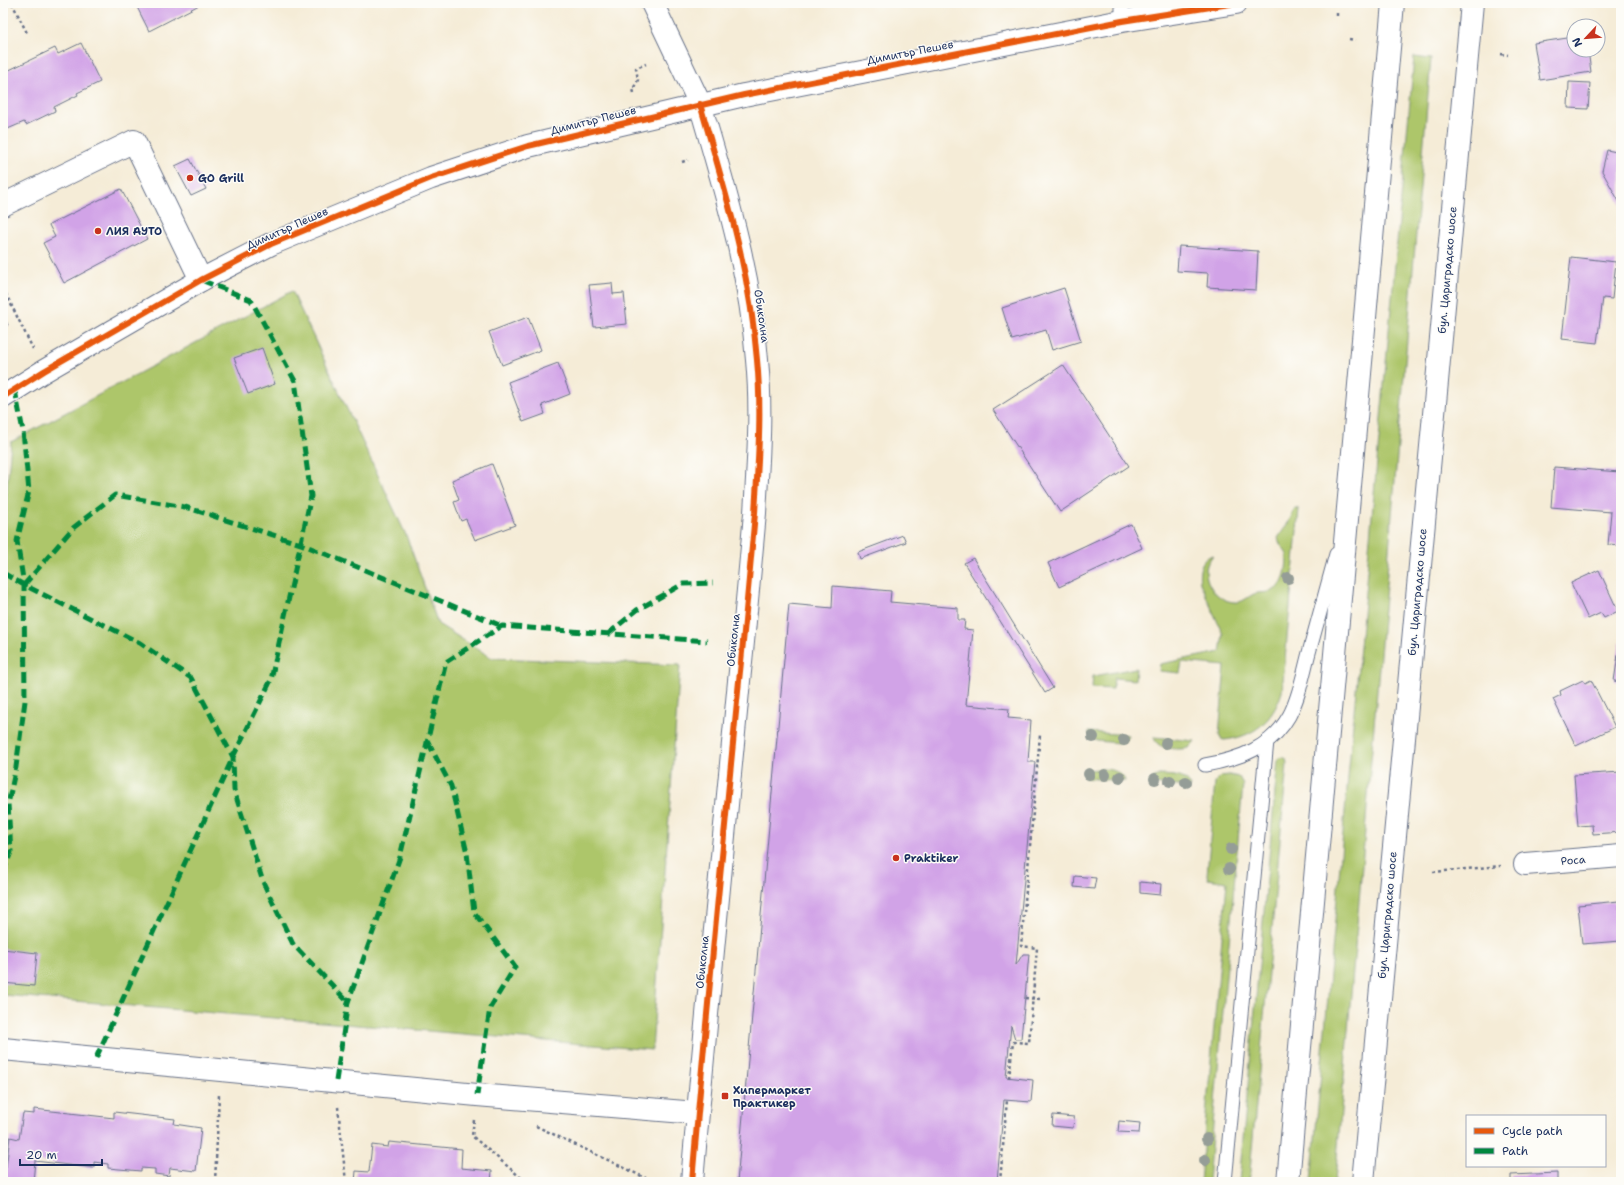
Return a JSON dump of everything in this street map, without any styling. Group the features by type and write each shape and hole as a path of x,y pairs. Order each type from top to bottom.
{"main road":[{"name":"Обиколна","path":"652,3 700,104 728,196 741,249 751,307 757,359 760,412 759,454 751,566 692,1182"},
{"name":"Димитър Пешев","path":"3,397 44,371 201,280 271,244 431,178 528,146 700,104 1122,12 1236,3"},
{"path":"1288,1182 1392,3"},
{"name":"бул. Цариградско шосе","path":"1363,1182 1472,3"},
{"path":"3,205 134,141 201,280"},
{"name":"Роса","path":"1525,864 1621,856"},
{"path":"3,1050 477,1095 698,1113"}],"lane":[{"path":"1205,765 1238,758 1267,741 1279,729 1289,715 1298,691 1348,510"},
{"path":"1225,1182 1267,741"}],"path":[{"path":"12,3 28,35"},
{"path":"1337,13 1338,17"},
{"path":"1349,39 1355,40"},
{"path":"1501,54 1508,55"},
{"path":"634,92 633,89 638,80 636,68 646,64"},
{"path":"682,162 688,160"},
{"path":"3,288 44,371"},
{"path":"1009,1078 1013,1042 1029,1043 1037,948 1021,946 1040,735"},
{"path":"1434,872 1525,864"},
{"path":"1025,998 1040,999"},
{"path":"215,1182 220,1070"},
{"path":"336,1081 346,1182"},
{"path":"477,1095 472,1136 526,1182"},
{"path":"1000,1182 1007,1100"},
{"path":"534,1125 654,1182"}],"green space":[{"path":"1414,57 1431,59 1335,1182 1311,1182"},
{"path":"292,291 406,535 438,624 492,658 680,665 652,1050 3,995 3,534 11,442"},
{"path":"1295,509 1299,509 1282,692 1273,711 1261,726 1244,735 1224,740 1221,739 1219,735 1225,666 1182,662 1180,673 1159,671 1160,664 1220,652 1223,634 1200,583 1201,566 1209,557 1213,555 1207,565 1206,571 1209,584 1217,595 1223,599 1240,602 1254,594 1269,592 1279,586 1286,571 1287,554 1278,538"},
{"path":"1136,668 1135,680 1114,678 1113,689 1092,688 1093,676"},
{"path":"1088,732 1129,735 1126,741 1119,743 1097,741 1091,738"},
{"path":"1154,737 1195,741 1189,748 1174,749 1163,747"},
{"path":"1283,757 1286,759 1287,764 1249,1182 1239,1182 1278,759"},
{"path":"1105,769 1115,771 1123,777 1125,781 1084,778 1090,770"},
{"path":"1159,775 1178,776 1186,780 1191,787 1149,784 1153,778"},
{"path":"1229,775 1239,777 1243,784 1208,1182 1200,1182 1227,882 1208,879 1207,875 1215,782 1221,776"}],"building":[{"path":"135,3 203,3 149,31"},
{"path":"1566,38 1566,58 1589,58 1591,72 1540,80 1534,43"},
{"path":"81,43 100,82 77,93 78,95 54,107 55,111 26,125 24,122 3,131 3,73 55,48 58,54"},
{"path":"1569,82 1590,83 1588,109 1568,108"},
{"path":"1607,150 1621,153 1621,205 1602,171"},
{"name":"GO Grill","path":"190,159 206,189 191,196 175,166"},
{"name":"ЛИЯ АУТО","path":"121,189 147,239 64,283 43,243 55,237 49,225"},
{"path":"1179,246 1258,251 1256,290 1207,287 1208,273 1177,271"},
{"path":"1571,257 1616,262 1612,299 1603,298 1597,343 1562,339"},
{"path":"612,283 613,294 624,293 627,324 594,327 589,285"},
{"path":"1064,288 1081,341 1052,350 1046,330 1012,340 1002,308"},
{"path":"3,314 8,325 3,328"},
{"path":"528,317 541,350 502,365 489,332"},
{"path":"262,348 275,384 248,394 234,358"},
{"path":"558,363 570,394 542,405 545,414 523,422 508,382"},
{"path":"1063,365 1129,466 1060,512 993,410"},
{"path":"492,464 515,525 475,540 466,519 461,521 454,502 459,500 452,480"},
{"path":"1554,467 1620,472 1618,490 1621,491 1621,546 1608,545 1611,512 1551,507"},
{"path":"1131,524 1142,548 1059,587 1048,563"},
{"path":"903,535 906,542 860,559 858,552"},
{"path":"973,558 1053,688 1045,693 964,563"},
{"path":"1599,570 1618,611 1604,618 1601,613 1588,619 1571,583"},
{"name":"Praktiker","path":"833,586 891,591 890,602 958,608 958,620 965,620 964,629 973,630 966,705 1009,709 1008,718 1031,720 1028,762 1035,762 1016,965 1023,954 1029,954 1021,1039 1015,1039 1011,1026 1006,1077 1033,1080 1031,1102 1004,1100 997,1182 737,1182 789,604 832,608"},
{"path":"1621,642 1621,682 1614,681"},
{"path":"1583,680 1585,683 1591,680 1615,727 1576,746 1553,699 1561,695 1560,691"},
{"path":"1621,772 1621,832 1593,834 1592,825 1578,826 1574,775"},
{"path":"1075,876 1096,878 1094,889 1074,887"},
{"path":"1140,882 1161,884 1160,895 1140,893"},
{"path":"1619,901 1621,941 1582,944 1578,905"},
{"path":"3,949 37,953 34,986 3,983"},
{"path":"34,1109 114,1118 114,1112 175,1119 174,1124 201,1128 196,1171 170,1168 169,1176 155,1174 155,1169 141,1168 141,1171 108,1168 108,1164 94,1162 94,1168 35,1161 33,1182 3,1182 3,1168 6,1168 10,1137 19,1139 23,1113 34,1114"},
{"path":"1053,1115 1074,1117 1073,1128 1052,1126"},
{"path":"1119,1121 1140,1123 1139,1133 1118,1132"},
{"path":"389,1142 462,1149 461,1168 492,1171 491,1182 355,1182 356,1171 369,1172 372,1145 388,1147"},
{"path":"1557,1173 1557,1182 1511,1182 1511,1175"}],"marked path":[{"path":"96,1058 233,757 271,680 311,496 295,381 251,300 201,280"},
{"path":"3,873 11,852 8,804 16,767 25,701 24,585 17,541 29,491 23,431 15,390"},
{"path":"24,585 73,528 115,495 185,507 301,544 502,626"},
{"path":"3,573 140,643 191,678 233,757 234,790 263,882 293,944 348,1002"},
{"path":"608,634 637,610 683,584 713,583"},
{"path":"336,1081 348,1002 400,857 446,662 502,626 707,641"},
{"path":"428,742 451,786 467,853 474,912 515,967 490,1008 477,1095"}],"cycle path":[{"path":"3,397 44,371 201,280 271,244 431,178 528,146 744,95 1122,21 1236,3"},
{"path":"692,1182 755,513 759,417 757,360 749,294 735,230 700,104"}],"place":[{"name":"GO Grill","path":"190,178"},
{"name":"ЛИЯ АУТО","path":"98,231"},
{"name":"Praktiker","path":"896,858"},
{"name":"Хипермаркет Практикер","path":"725,1096"}]}
